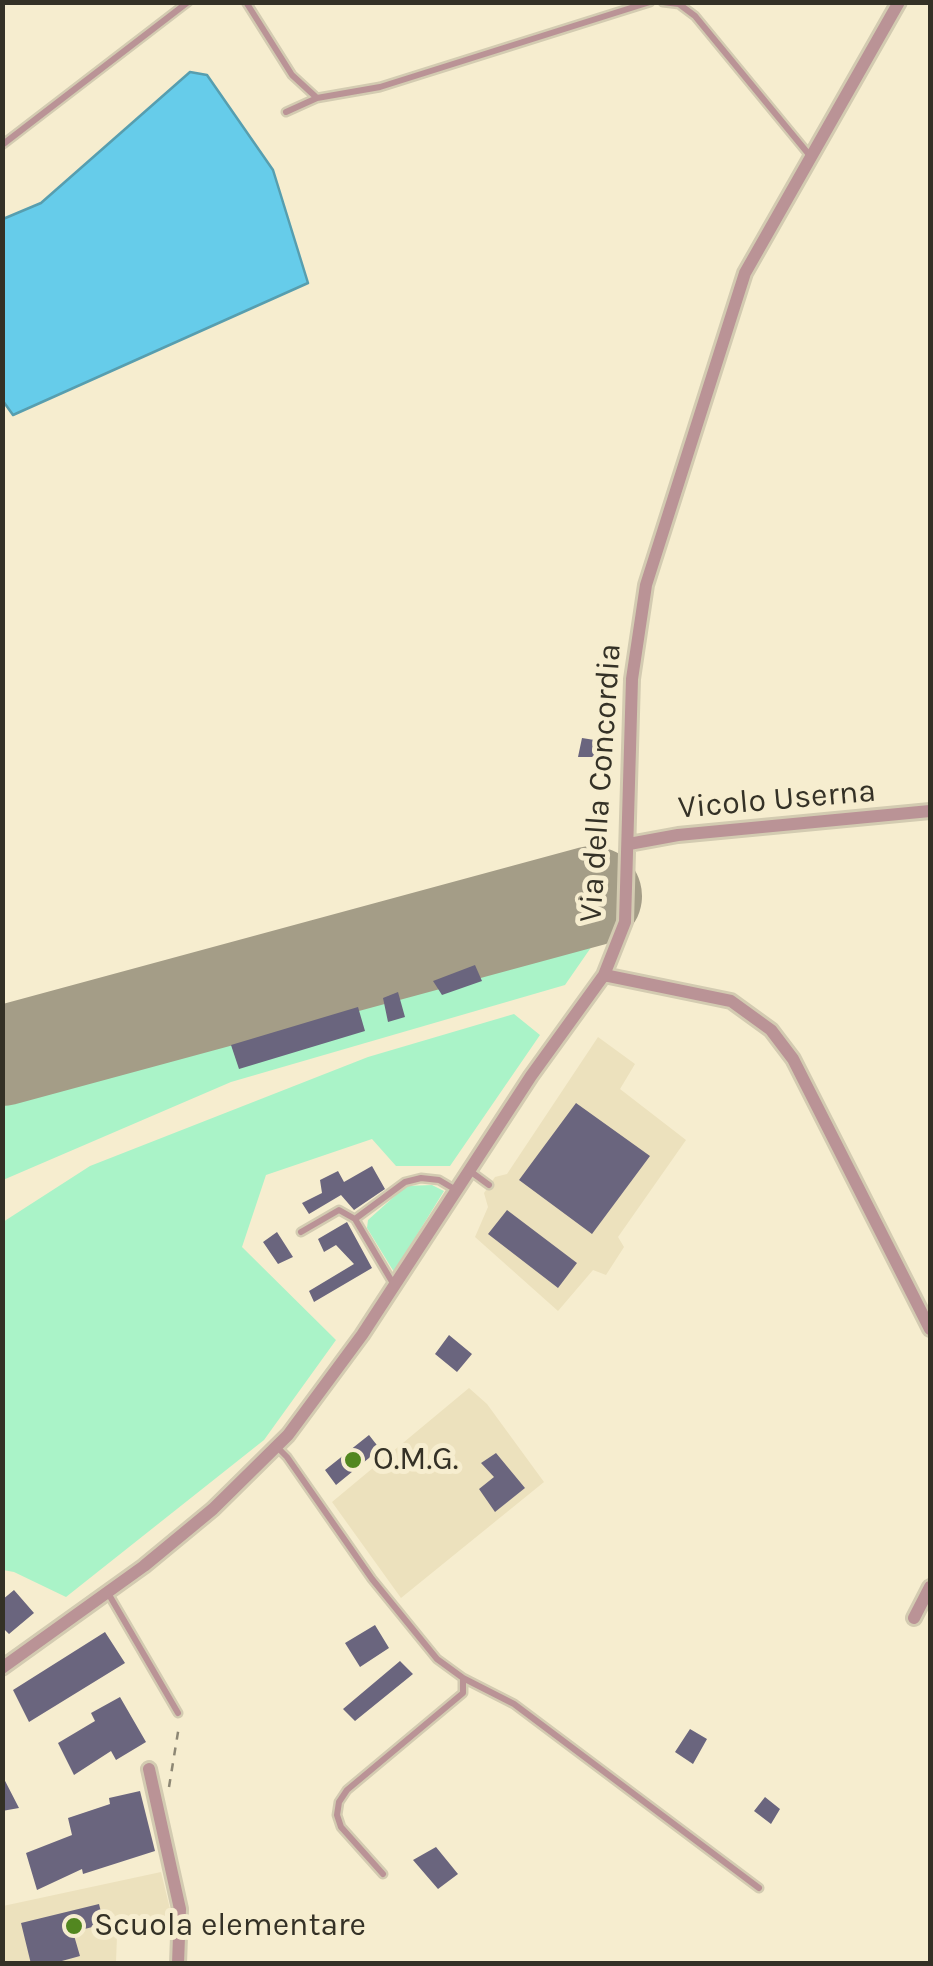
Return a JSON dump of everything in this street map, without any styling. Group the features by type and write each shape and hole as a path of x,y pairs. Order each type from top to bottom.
{"street":[{"name":"Via della Concordia","path":"2,1668 108,1592 213,1509 276,1446 362,1335 469,1170 604,975 625,922 632,679 646,585 745,273 899,2"},
{"name":"Vicolo Userna","path":"628,844 678,835 930,812"},
{"path":"604,975 731,1000 771,1030 793,1059 930,1328"},
{"path":"914,1618 930,1588"},
{"path":"150,1769 180,1909 178,1964"}],"lane":[{"path":"2,144 188,2"},
{"path":"246,2 292,75 317,98"},
{"path":"286,112 317,98 380,88 650,2"},
{"path":"664,2 680,4 696,16 811,156"},
{"path":"469,1170 489,1185"},
{"path":"355,1219 405,1182 439,1180 456,1190"},
{"path":"300,1232 339,1210 355,1219 394,1285"},
{"path":"276,1446 372,1579 437,1659 463,1678 514,1704 759,1888"},
{"path":"108,1592 178,1713"},
{"path":"383,1874 342,1827 337,1816 339,1802 346,1790 463,1693 463,1678"}],"path":[{"path":"168,1795 180,1726 178,1713"}],"shaded area":[{"path":"598,1037 635,1064 620,1089 686,1140 618,1237 624,1247 606,1275 593,1270 558,1311 475,1237 488,1207 484,1193 495,1177 507,1174"},
{"path":"469,1388 487,1404 544,1482 401,1598 332,1502"},
{"name":"Scuola elementare","path":"161,1872 172,1917 117,1936 116,1962 4,1963 3,1906"}],"green space":[{"path":"608,861 610,920 565,985 231,1082 3,1180 3,1027"},
{"path":"514,1014 540,1035 450,1166 396,1166 372,1139 266,1175 242,1247 336,1340 264,1440 66,1597 3,1570 3,1222 90,1166 368,1057"},
{"path":"432,1185 444,1191 394,1272 367,1228 368,1220 406,1186"}],"water":[{"path":"190,72 207,75 273,170 308,283 13,415 3,401 3,219 41,203"}],"building":[{"path":"582,738 607,742 607,757 578,757"},
{"path":"475,965 482,981 442,995 433,981"},
{"path":"398,992 405,1017 388,1022 383,998"},
{"path":"358,1007 365,1031 239,1069 231,1045"},
{"path":"576,1103 650,1156 592,1234 519,1180"},
{"path":"372,1166 385,1189 354,1210 341,1195 309,1214 302,1203 322,1193 320,1180 338,1171 344,1182"},
{"path":"507,1210 577,1263 558,1288 488,1234"},
{"path":"347,1222 372,1268 314,1302 309,1291 354,1264 336,1245 324,1252 318,1239"},
{"path":"277,1232 293,1257 278,1264 263,1242"},
{"path":"449,1335 472,1354 457,1372 435,1354"},
{"name":"O.M.G.","path":"369,1435 380,1449 336,1485 325,1470"},
{"path":"496,1453 525,1488 495,1512 479,1489 494,1477 481,1463"},
{"path":"14,1590 34,1613 9,1634 2,1627 2,1600"},
{"path":"375,1625 389,1648 360,1667 345,1643"},
{"path":"105,1632 125,1663 29,1722 13,1690"},
{"path":"400,1661 413,1674 355,1721 343,1709"},
{"path":"120,1697 146,1742 116,1760 111,1751 74,1775 58,1743 95,1721 91,1713"},
{"path":"690,1729 707,1739 693,1764 675,1752"},
{"path":"2,1775 19,1808 2,1811"},
{"path":"140,1791 155,1851 83,1874 82,1869 37,1890 26,1853 72,1835 68,1818 110,1804 109,1798"},
{"path":"765,1797 780,1809 771,1824 754,1811"},
{"path":"436,1847 458,1874 438,1889 413,1860"},
{"path":"99,1904 104,1924 73,1932 80,1956 51,1964 31,1964 21,1923"}],"runway":[{"path":"2,1056 592,896"}],"place":[{"name":"O.M.G.","path":"353,1460"},
{"name":"Scuola elementare","path":"74,1926"}]}
